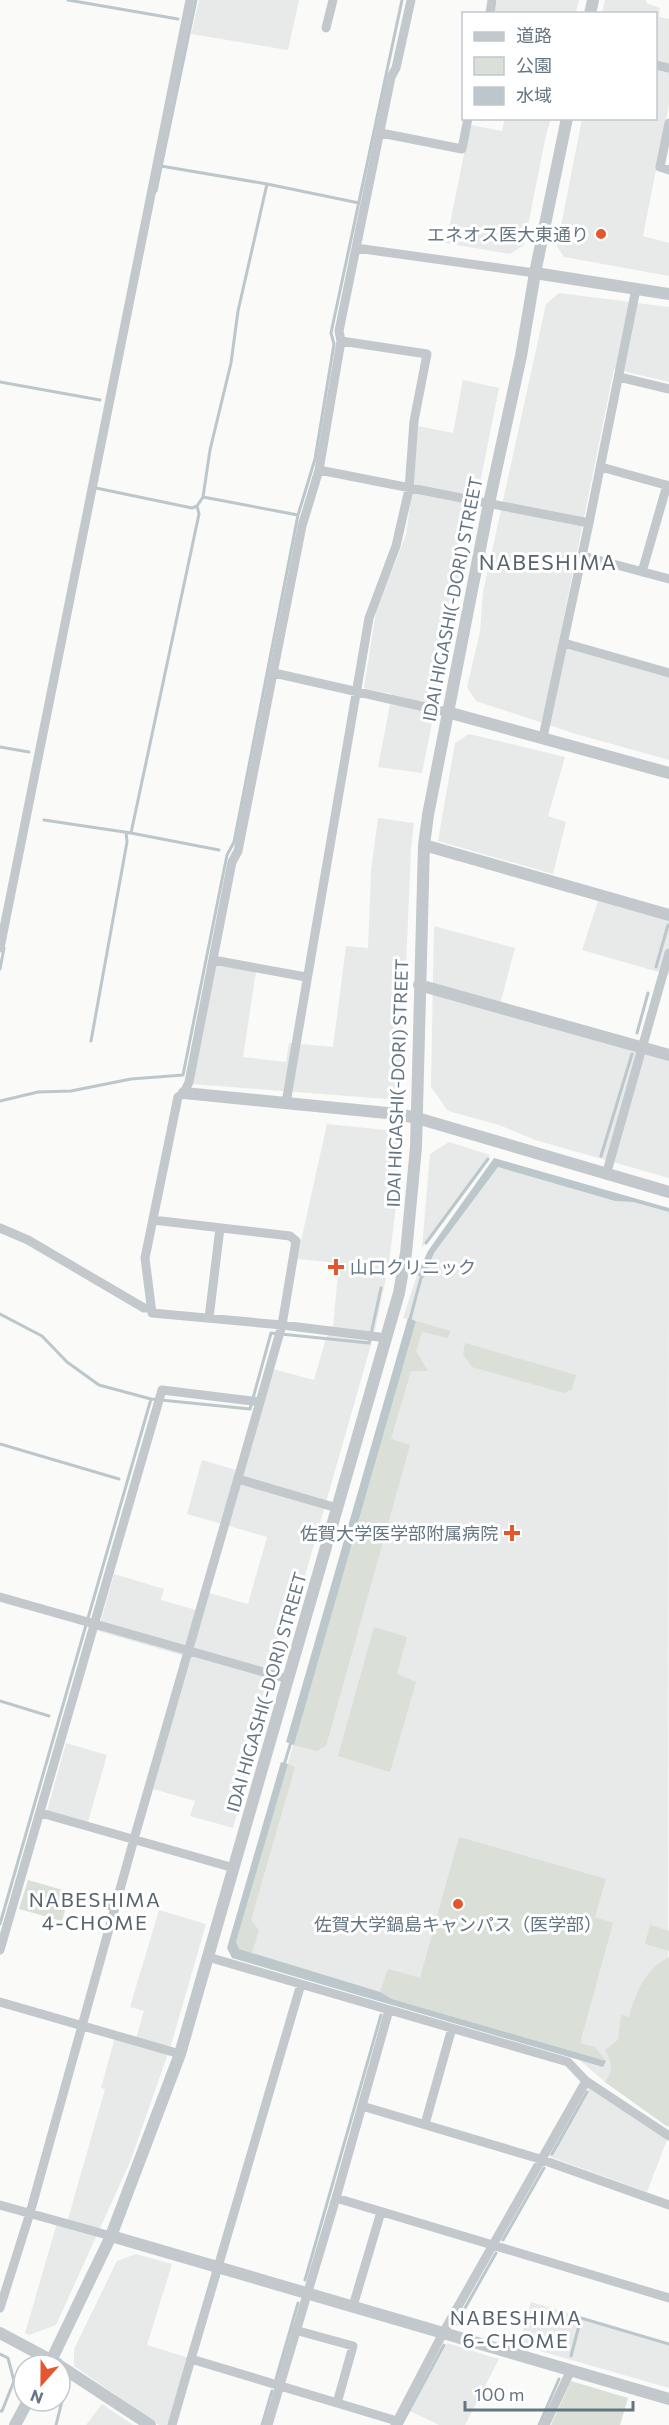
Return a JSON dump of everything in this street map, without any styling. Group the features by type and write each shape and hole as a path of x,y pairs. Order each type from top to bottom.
{"street":[{"path":"0,948 190,0"},
{"path":"327,28 333,0"},
{"path":"376,1337 280,1331 209,1318 152,1313 145,1258 178,1097 184,1093 189,1082 232,862 238,851 302,526 319,470 341,341 339,331 391,76 396,68 411,0"},
{"path":"381,133 462,149 468,120"},
{"name":"IDAI HIGASHI(-DORI) STREET","path":"60,2353 111,2236 180,2054 337,1508 376,1337 399,1293 406,1253 417,1118 424,844 447,712 521,356 535,273 567,120"},
{"path":"669,123 660,167 669,170"},
{"path":"356,248 669,294"},
{"path":"543,737 583,555 636,289"},
{"path":"286,1103 369,618 396,546 409,489 414,421 427,354 341,341"},
{"path":"619,377 669,389"},
{"path":"601,467 668,485 642,572"},
{"path":"319,470 589,523"},
{"path":"583,555 669,579"},
{"path":"564,643 669,673"},
{"path":"274,673 447,712 669,772"},
{"path":"424,844 669,915"},
{"path":"606,1175 669,952"},
{"path":"213,960 306,977"},
{"path":"419,985 669,1055"},
{"path":"184,1093 417,1118 669,1192"},
{"path":"0,2308 30,2213 134,1839 238,1479 255,1401 280,1331 296,1241 291,1236 153,1220"},
{"path":"0,1228 28,1240 144,1308 151,1308"},
{"path":"209,1318 220,1228"},
{"path":"0,1950 41,1813 90,1622 162,1390 255,1401"},
{"path":"238,1479 337,1508"},
{"path":"0,1597 288,1679"},
{"path":"41,1813 234,1868"},
{"path":"76,1897 115,1908"},
{"path":"208,1957 568,2062 586,2080 669,2136"},
{"path":"172,2425 301,1984"},
{"path":"0,2002 180,2054"},
{"path":"268,2425 306,2292 336,2199 389,2010"},
{"path":"425,2124 452,2028"},
{"path":"191,2359 396,2423 443,2333 586,2080"},
{"path":"362,2106 540,2159 669,2205"},
{"path":"336,2199 669,2298"},
{"path":"0,2205 218,2266 669,2399"},
{"path":"353,2306 381,2212"},
{"path":"296,2330 353,2346 337,2403"},
{"path":"0,2333 35,2353"},
{"path":"545,2425 571,2370"},
{"path":"72,2375 150,2425"}],"shaded area":[{"path":"199,0 299,0 288,50 191,34"},
{"path":"497,0 579,0 576,12 494,12"},
{"path":"605,0 646,0 646,3 660,8 659,17 669,19 669,104 643,236 669,243 669,276 564,257 557,246 582,120 657,120 657,12 602,12"},
{"path":"505,120 551,120 524,245 510,254 446,243 470,125 502,131"},
{"path":"559,293 669,307 669,382 614,369 558,646 669,677 669,760 576,734 476,701 467,687 480,632 483,592 546,304"},
{"path":"463,380 499,388 422,773 378,767 392,694 364,688 376,611 406,535 418,426 453,433"},
{"path":"469,734 565,757 548,816 566,822 553,874 438,841 455,743"},
{"path":"378,818 414,823 401,1084 387,1099 192,1084 216,965 256,972 243,1057 286,1062 289,1043 333,1047 346,946 368,948 371,871"},
{"path":"598,901 669,921 669,975 582,950"},
{"path":"434,926 515,948 498,1012 669,1061 669,1178 535,1140 499,1125 448,1111 431,1087"},
{"path":"327,1124 386,1130 400,1145 389,1263 375,1331 233,1828 190,1816 195,1801 153,1789 191,1658 98,1631 114,1574 164,1589 161,1600 203,1612 209,1593 248,1604 267,1537 187,1514 202,1460 243,1472 273,1369 314,1380 326,1338 333,1326 339,1263 297,1259"},
{"path":"449,1142 490,1155 422,1248 430,1154"},
{"name":"佐賀大学医学部附属病院","path":"498,1167 615,1201 633,1202 669,1212 668,2127 605,2082 568,2050 392,1999 239,1949 236,1942 416,1321 403,1318 417,1275 424,1278 434,1253"},
{"path":"66,1743 107,1755 88,1822 47,1811"},
{"path":"159,1910 206,1924 171,2045 130,2162 56,2325 29,2335 25,2333 57,2223 66,2226 105,2089 101,2088 115,2037 135,2042 144,2011 130,2007"},
{"path":"587,2087 667,2140 647,2192 548,2156"},
{"path":"136,2254 172,2264 147,2345 189,2358 168,2425 159,2425 74,2366 74,2349 117,2261"},
{"path":"531,2302 669,2343 669,2388 519,2345"},
{"path":"447,2343 499,2359 465,2425 439,2425 410,2411"},
{"path":"102,2404 133,2425 86,2425"}],"green space":[{"path":"416,1321 451,1331 448,1338 422,1332 416,1351 428,1371 411,1371 391,1439 410,1445 326,1746 317,1751 294,1745"},
{"path":"465,1343 576,1375 572,1389 564,1393 472,1367 463,1354"},
{"path":"374,1627 407,1637 397,1674 416,1682 390,1772 338,1756"},
{"path":"288,1764 295,1767 251,1920 259,1930 252,1953 239,1949 236,1942"},
{"path":"459,1837 606,1879 595,1917 613,1923 580,2043 595,2047 606,2061 392,1999 380,1992 388,1969 420,1978"},
{"path":"28,1880 70,1892 62,1921 19,1909"},
{"path":"650,1925 669,1931 669,1951 645,1944"},
{"path":"669,1957 668,2127 605,2082 610,2074 611,2066 605,2050 618,2040 621,2015 629,2017 643,1982 654,1968"},
{"path":"571,2381 628,2398 620,2425 551,2425"}],"water":[{"path":"494,1158 669,1208 669,1212 633,1202 615,1201 498,1167 434,1253 424,1278 417,1275 428,1251"},
{"path":"408,1318 416,1321 294,1745 286,1742"},
{"path":"281,1762 288,1764 236,1942 239,1949 380,1992 392,1999 606,2061 603,2067 232,1958 227,1948"}],"waterway":[{"path":"68,0 178,19"},
{"path":"156,191 196,0"},
{"path":"0,1101 38,1092 71,1091 131,1079 183,1075 227,855 234,842 298,515 315,459 334,344 331,333 402,0"},
{"path":"161,166 359,203"},
{"path":"203,497 210,450 231,363 238,311 267,184"},
{"path":"0,382 100,400"},
{"path":"96,488 192,508 197,506 203,497 298,515"},
{"path":"131,833 199,514 197,506"},
{"path":"0,747 29,752"},
{"path":"44,820 131,833 219,850"},
{"path":"91,1041 127,842 126,832"},
{"path":"656,967 668,925"},
{"path":"0,969 4,948"},
{"path":"637,1033 648,993"},
{"path":"601,1156 632,1054"},
{"path":"426,1243 488,1159"},
{"path":"409,1323 422,1274"},
{"path":"0,1314 42,1336 67,1362 99,1385 151,1399 250,1409 271,1333 369,1343 381,1288"},
{"path":"0,1924 151,1399"},
{"path":"0,1444 119,1479"},
{"path":"0,1701 49,1716"},
{"path":"284,1765 291,1742"},
{"path":"305,2280 381,2015"},
{"path":"552,2154 587,2092"},
{"path":"503,2240 544,2168"},
{"path":"456,2324 496,2253"},
{"path":"276,2379 298,2303"},
{"path":"571,2356 581,2318 669,2344"},
{"path":"401,2425 444,2345"},
{"path":"0,2354 8,2358 14,2381 2,2411 0,2411"},
{"path":"539,2425 559,2379"},
{"path":"262,2425 272,2391"},
{"path":"56,2425 59,2413"}],"place":[{"name":"エネオス医大東通り","path":"601,234"},
{"name":"山口クリニック","path":"336,1267"},
{"name":"佐賀大学医学部附属病院","path":"512,1533"},
{"name":"佐賀大学鍋島キャンパス（医学部）","path":"458,1904"}],"district":[{"name":"NABESHIMA","path":"548,561"},
{"name":"NABESHIMA 4-CHOME","path":"95,1910"},
{"name":"NABESHIMA 6-CHOME","path":"516,2328"}]}
